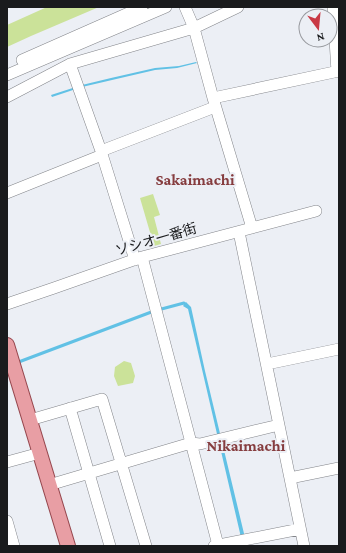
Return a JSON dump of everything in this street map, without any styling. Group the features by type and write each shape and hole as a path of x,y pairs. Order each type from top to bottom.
{"main road":[{"path":"7,345 68,546"}],"street":[{"path":"7,67 142,7"},
{"path":"7,75 166,7"},
{"path":"186,7 194,28 214,102 252,228"},
{"path":"7,97 70,64 194,28 238,7"},
{"path":"7,193 101,153 214,102 271,82 338,72 333,7"},
{"path":"70,64 119,208 138,258 192,443 216,545 300,529"},
{"name":"ソシオ一番街","path":"7,304 138,258 316,211"},
{"path":"239,232 304,546"},
{"path":"267,364 339,349"},
{"path":"30,420 102,399 146,546"},
{"path":"70,408 110,546"},
{"path":"49,485 192,443 200,444 279,425"},
{"path":"7,462 40,453"},
{"path":"290,478 339,468"},
{"path":"7,521 14,546"}],"green space":[{"path":"47,7 99,7 7,47 7,25"},
{"path":"153,194 160,215 154,217 161,244 154,246 140,198"},
{"path":"124,361 131,363 135,376 133,383 118,386 114,376 115,367"}],"water":[{"path":"197,63 177,68 155,70 82,87 52,97 51,95 111,78 155,68 179,66"},
{"path":"186,302 191,307 247,546 243,546 188,309 183,306"}],"waterway":[{"path":"16,363 154,311 184,303 187,306"}],"district":[{"name":"Sakaimachi","path":"195,179"},
{"name":"Nikaimachi","path":"246,445"}]}
